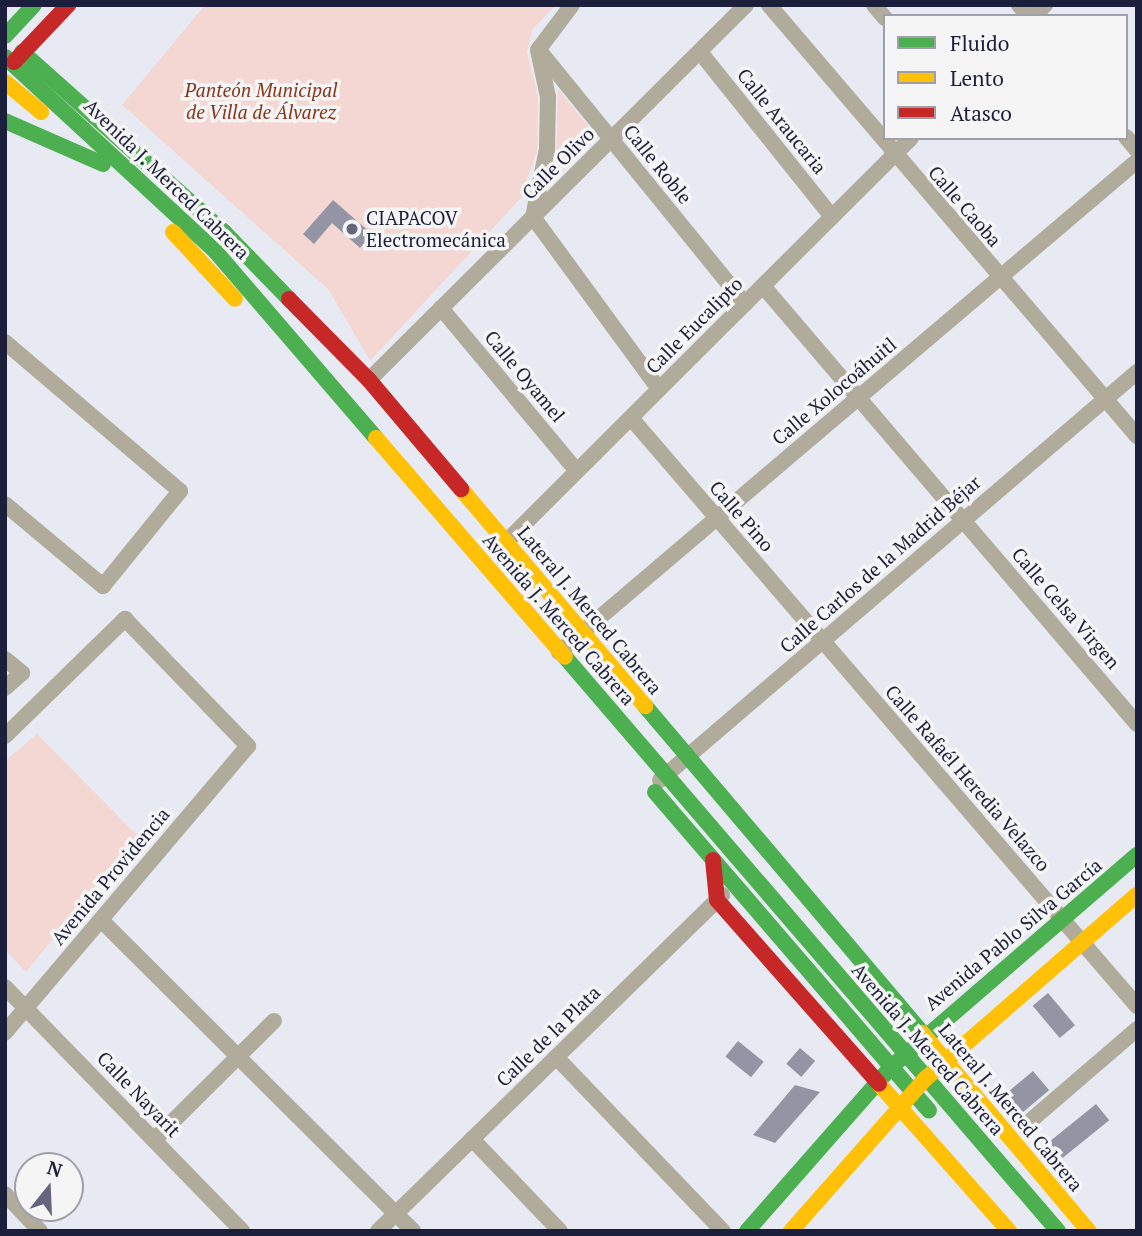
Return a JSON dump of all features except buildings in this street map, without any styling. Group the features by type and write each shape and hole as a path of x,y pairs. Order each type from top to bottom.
{"main road":[{"path":"5,36 34,5"},
{"path":"11,61 68,5"},
{"name":"Lateral J. Merced Cabrera","path":"11,61 69,93 150,164 369,380 1089,1231"},
{"name":"Avenida J. Merced Cabrera","path":"11,61 104,144 216,252 904,1056 1058,1231"},
{"name":"Avenida J. Merced Cabrera","path":"5,82 103,164 238,303 598,723"},
{"path":"69,93 86,128"},
{"path":"5,121 103,164"},
{"path":"104,144 150,164"},
{"name":"Avenida J. Merced Cabrera","path":"647,782 885,1074 913,1093 939,1122"},
{"name":"Avenida Pablo Silva García","path":"747,1231 885,1074 1137,855"},
{"path":"713,860 717,900 885,1074 901,1105 1009,1231"},
{"path":"791,1231 925,1079 1137,895"},
{"path":"991,1182 1034,1231"}],"street":[{"path":"572,5 538,50 548,97 547,149 533,217 660,389"},
{"name":"Calle Olivo","path":"369,380 746,5"},
{"name":"Calle Caoba","path":"769,5 893,156 1137,436"},
{"name":"Calle Roble","path":"538,50 745,304"},
{"name":"Calle Araucaria","path":"700,52 832,217"},
{"name":"Calle Eucalipto","path":"506,542 909,140"},
{"name":"Calle Xolocoáhuitl","path":"559,652 1137,161"},
{"path":"763,286 963,520"},
{"name":"Calle Oyamel","path":"441,308 577,471"},
{"path":"5,342 180,491 103,586 5,504"},
{"name":"Calle Carlos de la Madrid Béjar","path":"647,782 665,776 1137,372"},
{"name":"Calle Pino","path":"631,418 822,641"},
{"name":"Calle Celsa Virgen","path":"963,520 1137,724"},
{"name":"Avenida Providencia","path":"5,736 125,618 248,746 5,1033"},
{"name":"Calle Rafaél Heredia Velazco","path":"822,641 1137,1006"},
{"path":"5,659 22,673 5,688"},
{"name":"Calle de la Plata","path":"379,1231 747,871"},
{"path":"100,920 413,1231"},
{"name":"Calle Nayarit","path":"5,987 242,1231"},
{"path":"154,1140 274,1021"},
{"path":"1029,1122 1137,1029"},
{"path":"556,1057 723,1231"},
{"path":"472,1139 560,1231"},
{"path":"5,1194 40,1231"}],"green space":[{"name":"Panteón Municipal de Villa de Álvarez","path":"205,5 556,5 532,30 527,52 538,98 537,151 520,199 370,361 329,290 122,105"},
{"path":"558,89 592,131 556,174"},
{"path":"37,734 137,835 26,972 5,950 5,761"}],"traffic: fast":[{"path":"5,36 34,5"},
{"path":"22,52 224,232 289,299"},
{"path":"5,57 216,252 376,438"},
{"path":"5,121 103,164"},
{"path":"565,657 1058,1231"},
{"path":"645,706 922,1033"},
{"path":"655,792 929,1110"},
{"path":"747,1231 890,1068 1137,855"}],"traffic: slow":[{"path":"5,82 41,112"},
{"path":"173,232 235,299"},
{"path":"376,438 565,657"},
{"path":"461,489 645,706"},
{"path":"791,1231 925,1079 1137,895"},
{"path":"922,1033 1089,1231"},
{"path":"879,1084 1009,1231"}],"traffic: jam":[{"path":"14,62 68,5"},
{"path":"289,299 369,380 461,489"},
{"path":"713,860 717,900 879,1084"}],"place":[{"name":"CIAPACOV Electromecánica","path":"352,229"}]}
